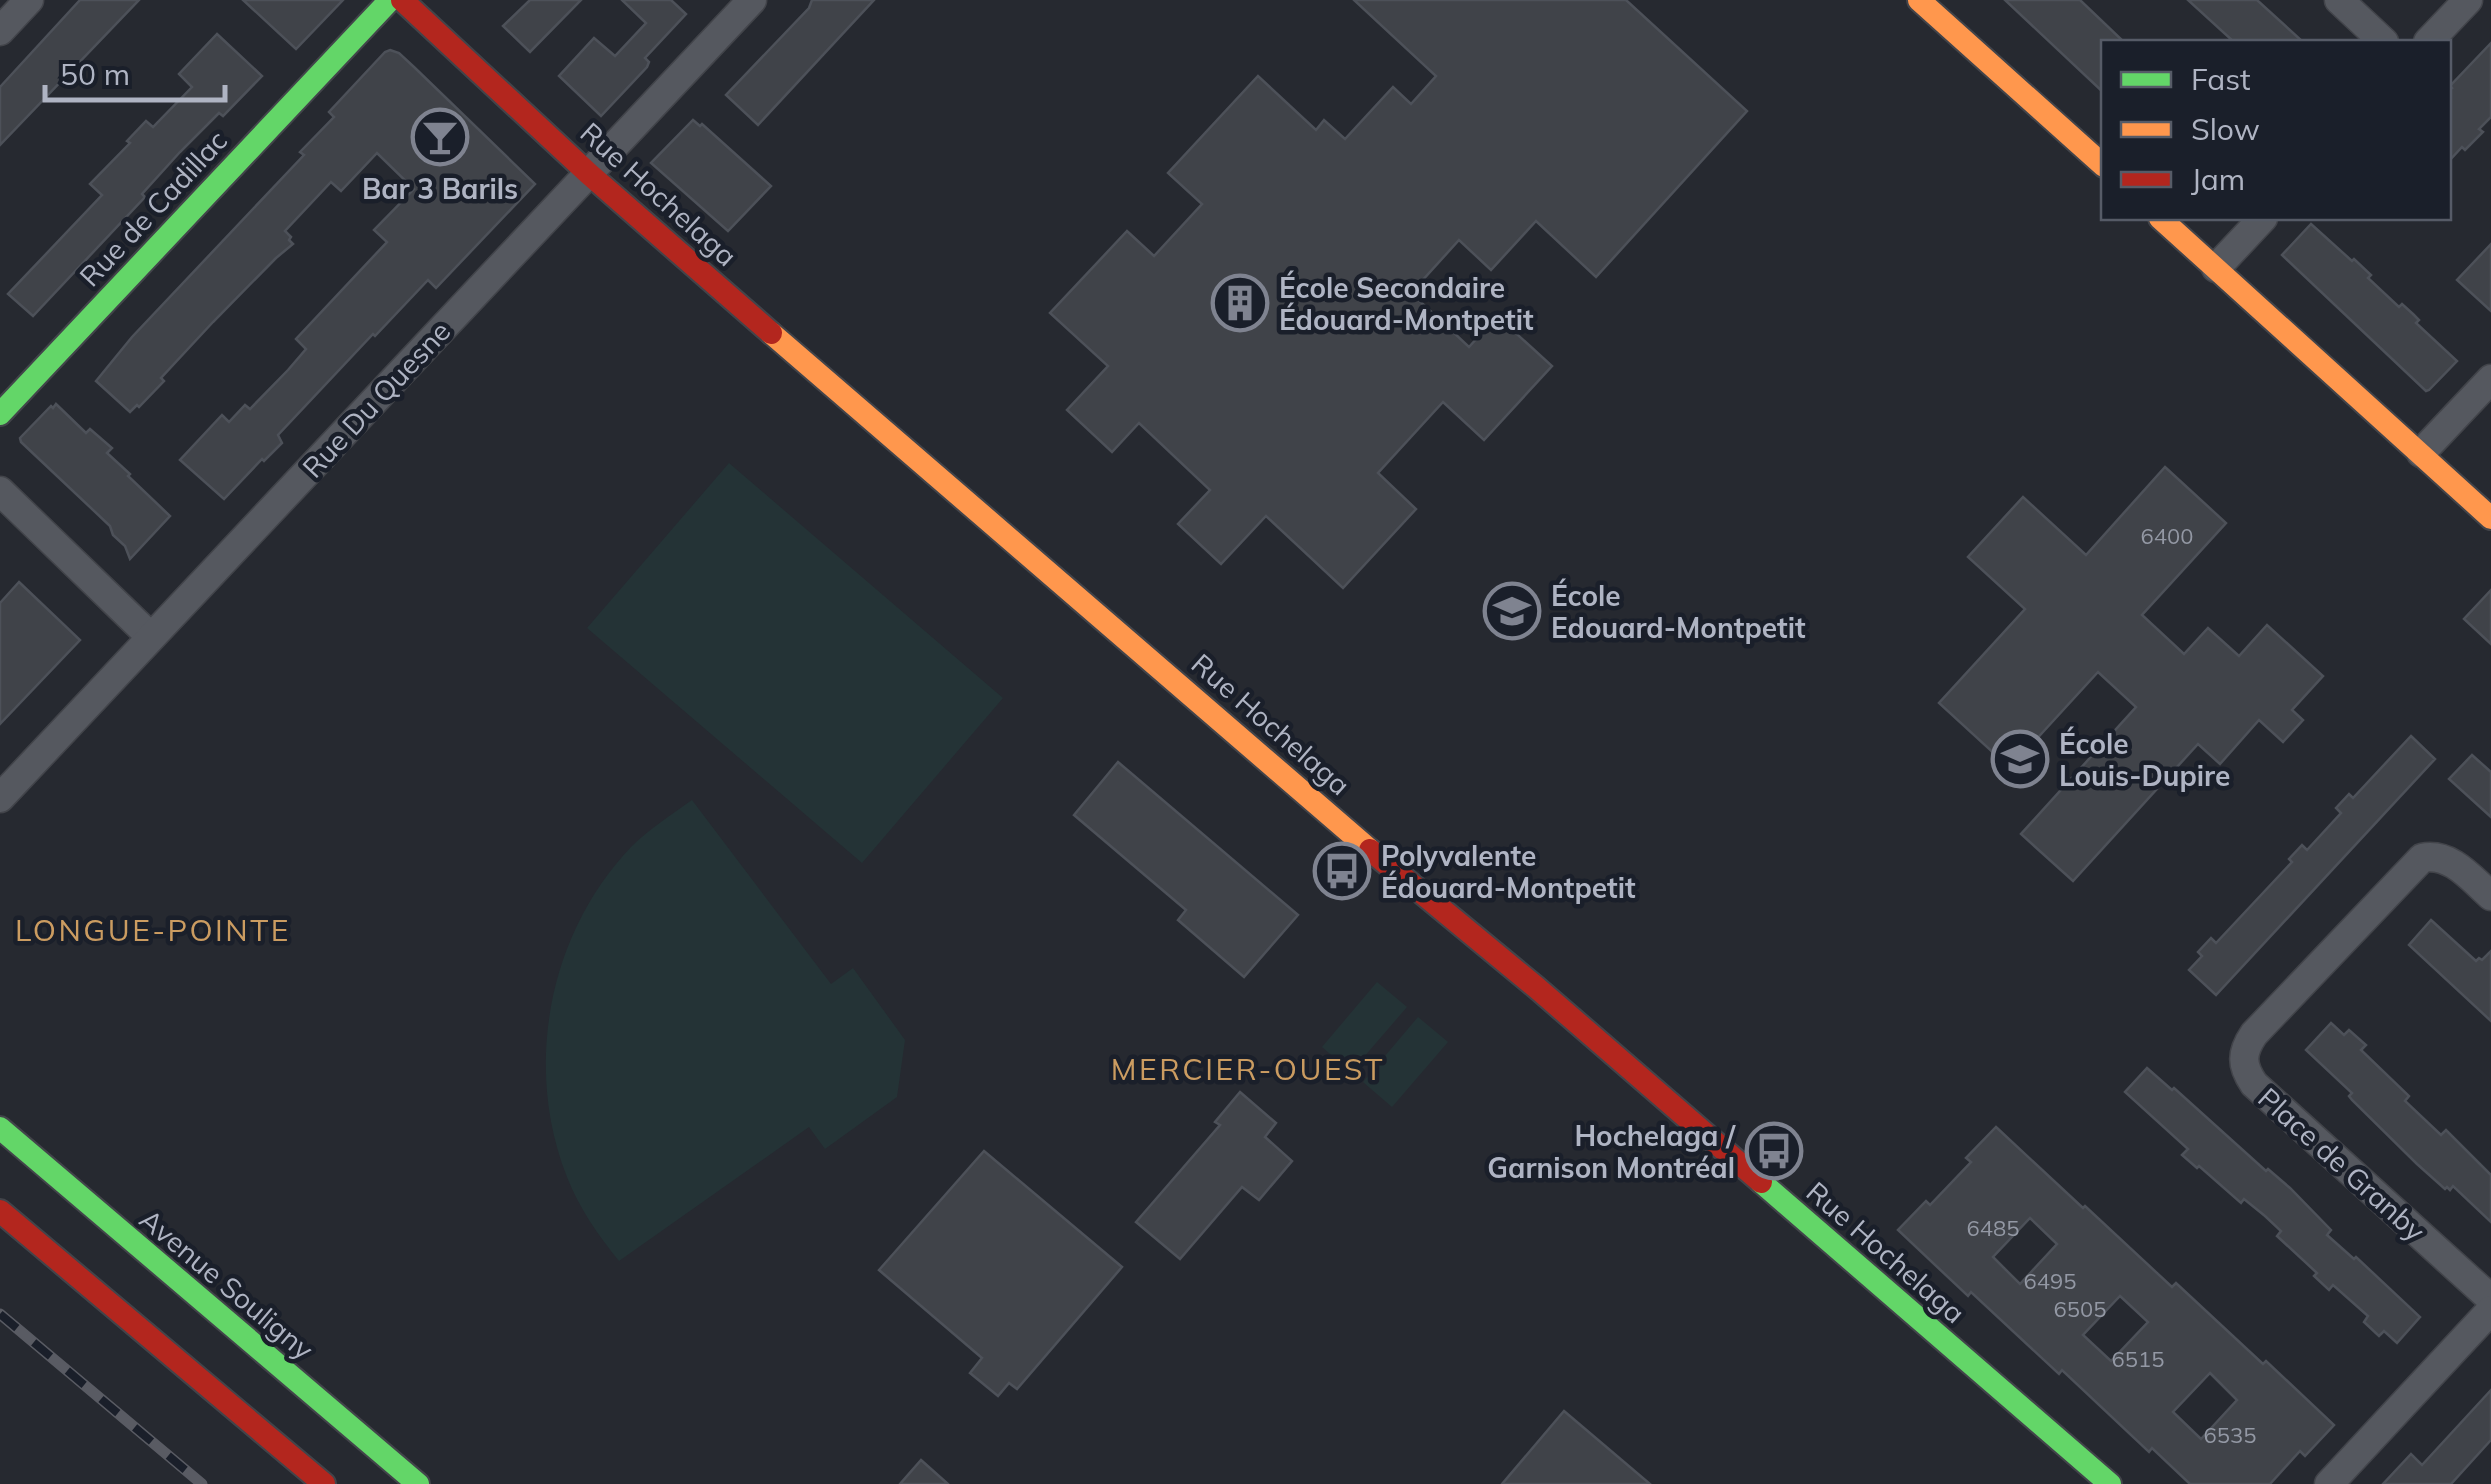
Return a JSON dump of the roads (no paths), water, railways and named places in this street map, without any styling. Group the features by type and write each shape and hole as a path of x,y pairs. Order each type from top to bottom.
{"main road":[{"name":"Rue de Cadillac","path":"0,414 390,0"},
{"name":"Rue Hochelaga","path":"402,0 588,173 2110,1484"},
{"path":"1919,0 2101,163"},
{"path":"2162,220 2491,518"},
{"name":"Avenue Souligny","path":"0,1128 418,1484"},
{"path":"0,1211 324,1484"}],"street":[{"path":"0,31 29,0"},
{"name":"Rue Du Quesne","path":"0,798 752,0"},
{"path":"2339,0 2382,40"},
{"path":"2430,40 2468,0"},
{"path":"2216,268 2261,220"},
{"path":"2421,453 2491,379"},
{"path":"0,491 152,637"},
{"name":"Place de Granby","path":"2491,896 2449,861 2435,855 2422,858 2254,1034 2242,1060 2254,1084 2491,1299"},
{"path":"2329,1484 2491,1310"}],"railway":[{"path":"0,1314 202,1484"}],"place":[{"name":"Bar 3 Barils","path":"440,137"},
{"name":"École Secondaire Édouard-Montpetit","path":"1240,303"},
{"name":"École Edouard-Montpetit","path":"1512,611"},
{"name":"École Louis-Dupire","path":"2020,759"},
{"name":"Polyvalente Édouard-Montpetit","path":"1342,871"},
{"name":"Hochelaga / Garnison Montréal","path":"1774,1151"}],"district":[{"name":"LONGUE-POINTE","path":"153,930"},
{"name":"MERCIER-OUEST","path":"1248,1069"}]}
